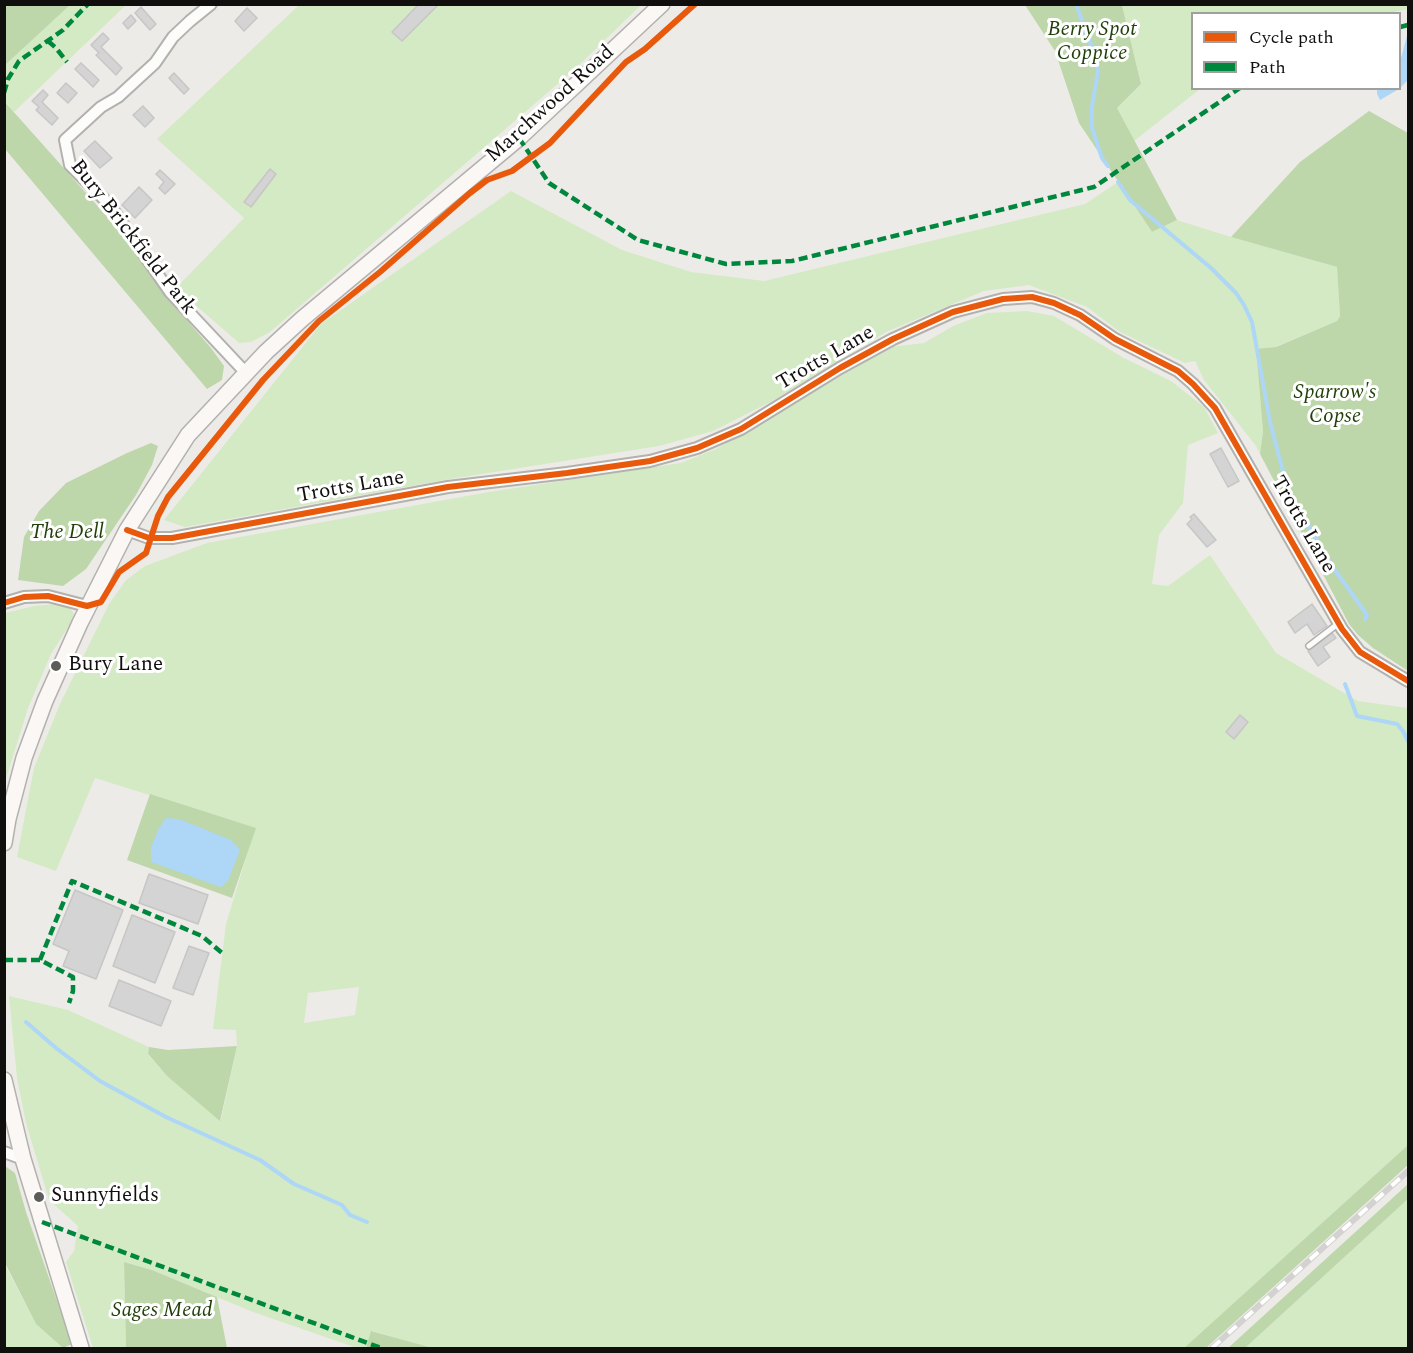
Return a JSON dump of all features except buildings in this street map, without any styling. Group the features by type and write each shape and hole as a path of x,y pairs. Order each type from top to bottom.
{"street":[{"name":"Bury Brickfield Park","path":"211,4 173,37 155,63 118,97 101,107 75,129 65,140 70,165 110,204 170,292 246,373"},
{"name":"Marchwood Road","path":"4,843 24,758 45,701 87,606 127,530 188,435 246,373 302,319 519,138 662,4"},
{"name":"Trotts Lane","path":"127,530 149,538 172,538 448,487 650,461 697,448 741,429 840,368 893,339 953,312 1003,299 1032,297 1054,303 1080,315 1115,339 1178,371 1200,392 1215,408 1339,623 1360,652 1408,681"},
{"path":"4,603 24,597 48,596 87,606"},
{"path":"4,1080 23,1159 81,1348"},
{"path":"4,1152 23,1159"}],"lane":[{"path":"1309,645 1339,623"}],"green space":[{"path":"5,4 70,4 70,5 5,65"},
{"path":"70,5 126,5 14,112 5,101 4,65"},
{"path":"299,5 641,5 575,69 270,332 251,342 239,343 176,288 244,218 157,139"},
{"name":"Berry Spot Coppice","path":"1025,5 1122,5 1141,84 1117,108 1177,220 1152,232 1079,123 1055,51"},
{"path":"1122,5 1408,5 1408,9 1394,12 1191,12 1191,90 1199,90 1134,141 1117,108 1141,84"},
{"path":"4,101 119,230 160,289 224,366 222,380 207,389 5,149"},
{"name":"Sparrow's Copse","path":"1369,111 1408,133 1408,671 1373,648 1349,624 1260,454 1263,431 1256,349 1276,347 1337,321 1340,316 1337,267 1231,237 1300,162"},
{"path":"1118,182 1152,232 1177,220 1337,267 1340,316 1337,321 1275,347 1256,350 1263,431 1260,454 1204,380 1195,361 1185,363 1120,332 1087,307 1029,285 984,291 886,332 772,401 713,431 659,446 456,478 185,527 164,520 321,324 511,191 622,250 691,272 764,281 1085,204"},
{"path":"1027,311 1054,316 1124,358 1171,381 1204,407 1218,433 1188,445 1183,503 1159,535 1152,584 1168,586 1210,555 1276,653 1358,701 1408,708 1408,1145 1184,1348 433,1348 372,1331 366,1348 357,1348 253,1312 152,1270 124,1262 126,1348 93,1348 66,1262 74,1251 78,1226 49,1200 26,1123 17,1078 9,996 68,1010 149,1047 148,1055 167,1076 221,1120 237,1046 236,1030 213,1029 226,924 255,828 95,778 56,871 17,857 34,768 60,704 109,604 126,580 145,566 207,543 489,492 681,463 716,449 890,347 924,343 953,326 987,313","holes":["359,987 355,1015 304,1023 308,993"]},
{"name":"The Dell","path":"151,443 158,446 152,465 136,495 86,569 63,586 18,580 24,537 39,511 66,483"},
{"path":"67,603 74,614 72,621 51,654 28,708 5,782 5,613 34,606"},
{"path":"150,794 256,828 232,898 127,860"},
{"path":"237,1046 220,1121 167,1076 148,1054 149,1047 168,1050"},
{"path":"1408,1145 1408,1165 1206,1348 1184,1348"},
{"path":"5,1166 15,1173 26,1212 72,1344 63,1348 36,1324 5,1263"},
{"path":"1408,1184 1408,1199 1245,1348 1228,1348"},
{"path":"1408,1199 1408,1348 1245,1348"},
{"name":"Sages Mead","path":"124,1262 152,1270 217,1297 227,1348 126,1348"},
{"path":"4,1263 36,1324 63,1348 5,1348"},
{"path":"371,1331 433,1348 366,1348"}],"water":[{"path":"1407,36 1408,36 1408,80 1401,87 1401,58"},
{"path":"1377,90 1397,90 1380,100"},
{"path":"166,818 179,819 231,840 240,850 228,881 221,887 151,862 151,847"}],"waterway":[{"path":"1076,4 1098,71 1092,106 1092,128 1102,158 1108,166"},
{"path":"1118,182 1130,200 1211,268 1236,293 1244,305 1252,322 1270,422 1288,490 1332,566 1367,615 1365,619"},
{"path":"1345,684 1357,716 1397,724 1408,741"},
{"path":"26,1022 100,1081 166,1117 260,1160 294,1184 342,1205 350,1215 367,1222"}],"railway":[{"path":"1212,1348 1408,1171"}],"marked path":[{"path":"4,93 8,79 19,61 63,30 88,4"},
{"path":"1401,27 1408,25"},
{"path":"48,41 67,62"},
{"path":"519,138 549,183 638,240 726,264 792,261 1094,187 1237,90"},
{"path":"40,960 72,881 202,936 222,953"},
{"path":"4,960 40,960 73,977 73,991 69,1003"},
{"path":"42,1222 381,1348"}],"cycle path":[{"path":"4,603 24,597 48,596 87,606 101,602 119,572 146,553 158,516 168,497 263,380 319,321 380,272 470,193 487,180 512,171 550,143 626,62 645,49 695,4"},
{"path":"127,530 149,538 172,538 448,487 650,461 697,448 741,429 840,368 893,339 953,312 1003,299 1032,297 1054,303 1080,315 1115,339 1178,371 1193,384 1215,408 1342,629 1360,652 1408,681"}],"place":[{"name":"Bury Lane","path":"56,666"},
{"name":"Sunnyfields","path":"39,1197"}]}
